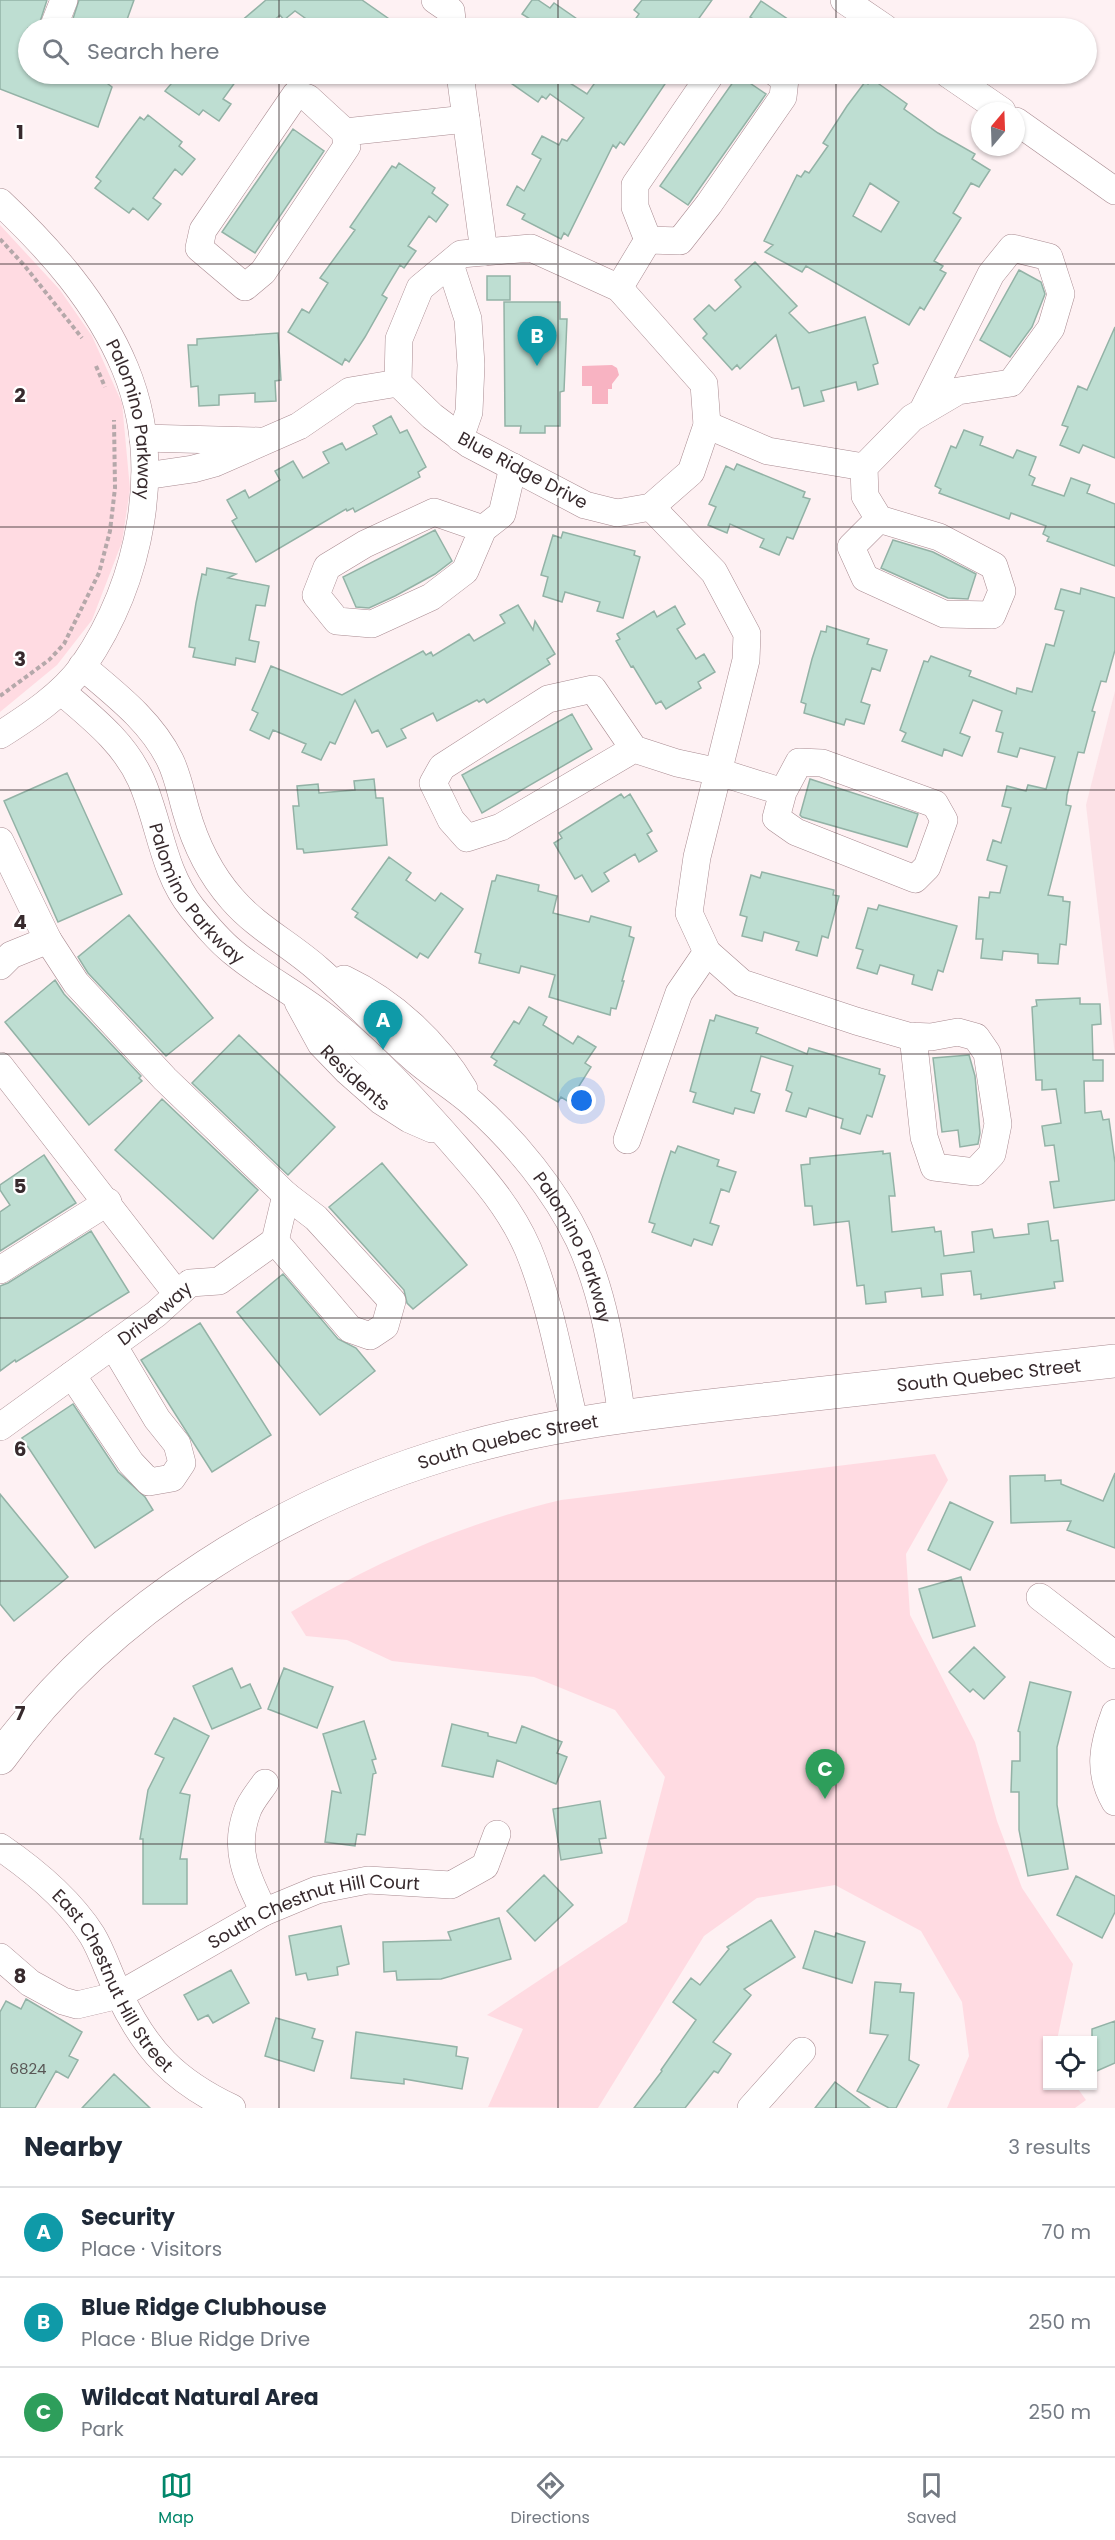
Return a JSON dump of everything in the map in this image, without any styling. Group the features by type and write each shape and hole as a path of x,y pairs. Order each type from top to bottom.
{"main road":[{"name":"South Quebec Street","path":"0,1758 60,1686 108,1642 169,1592 251,1540 334,1496 416,1464 465,1448 575,1424 622,1417 1115,1361"}],"street":[{"path":"57,18 64,0"},
{"path":"844,0 870,18"},
{"path":"461,84 484,252"},
{"path":"648,240 635,207 635,185 704,84"},
{"path":"648,240 680,241 709,204 783,97 784,84"},
{"path":"963,84 989,102"},
{"path":"345,132 347,146 263,272 245,287 199,248 203,230 296,94 308,99 345,132 466,119"},
{"path":"1025,127 1115,191"},
{"name":"Palomino Parkway","path":"0,202 40,239 102,323 125,369 135,398 143,438 145,476 139,530 128,574 103,632 82,666 61,691 0,735"},
{"path":"619,288 648,240"},
{"path":"145,476 193,469 215,463 298,426 350,391 398,383 399,339 420,288 461,254 531,248 619,288 704,384 707,425 691,472 651,507 714,572 747,634 746,660 697,857 689,913 707,952 742,982 856,1021 914,1036 931,1037 958,1032 976,1037 987,1053 998,1124 992,1154 975,1172 934,1167 924,1137 914,1036"},
{"path":"879,519 851,547 865,578 944,614 992,615 1002,591 994,566 939,537 879,519 865,496 864,467 912,418 958,391 1011,383 1051,328 1061,294 1049,257 1012,248 991,274 922,412"},
{"path":"450,264 468,320 471,364 469,412 460,438"},
{"name":"Blue Ridge Drive","path":"398,383 432,416 460,438 585,505 617,513 651,507"},
{"path":"707,425 768,451 864,467"},
{"path":"143,438 266,440"},
{"path":"483,529 434,512 365,544 327,567 316,596 337,621 372,624 431,597 465,572 483,529 502,514 513,468"},
{"name":"Palomino Parkway","path":"82,666 139,716 156,736 176,775 196,842 231,898 275,938 313,964 437,1078 473,1103 535,1172 578,1239 602,1305 622,1417"},
{"path":"634,748 501,826 467,838 451,820 433,783 442,767 548,699 593,689 634,748 677,763 719,772 783,792"},
{"name":"Palomino Parkway","path":"61,691 116,740 130,759 141,780 164,856 175,882 190,906 233,952 293,993"},
{"path":"800,762 822,763 935,804 944,820 927,867 915,879 796,832 776,818 783,792 800,762"},
{"path":"0,841 48,940 76,983 165,1079 286,1195 316,1218 392,1301 385,1326 370,1336 350,1329 275,1241 286,1195"},
{"path":"4,952 48,940"},
{"path":"627,1140 679,993 707,952"},
{"name":"Residents","path":"293,993 321,1044 347,1071 409,1119 444,1134 485,1178 501,1200 527,1247 546,1301 575,1424"},
{"path":"0,1066 177,1294"},
{"path":"0,1270 108,1203"},
{"name":"Driverway","path":"0,1426 156,1314 190,1283 219,1281 275,1241"},
{"path":"72,1375 131,1463 149,1482 172,1478 182,1462 177,1444 157,1419 113,1345"},
{"path":"1040,1597 1115,1655"},
{"path":"1115,1713 1102,1754 1106,1787 1115,1803"},
{"path":"264,1911 248,1881 239,1847 247,1810 265,1784"},
{"name":"South Chestnut Hill Court","path":"0,1957 30,1983 63,2001 77,2005 119,1995 264,1911 317,1890 368,1880 451,1885 485,1866 497,1834"},
{"name":"East Chestnut Hill Street","path":"0,1847 26,1865 71,1906 93,1937 119,1995 146,2043 183,2081 232,2108"},
{"path":"751,2108 802,2051"}],"path":[{"path":"0,239 24,265 88,346"},
{"path":"92,357 105,389"},
{"path":"0,696 50,660 64,644 99,573 110,531 115,488 114,410"}],"shaded area":[{"path":"0,225 60,290 92,336 122,403 130,489 122,542 92,620 57,665 0,712"},
{"path":"612,365 617,368 619,375 612,384 612,389 608,389 608,404 592,404 592,386 582,386 582,366"},
{"path":"1115,691 1115,1055 1086,805"},
{"path":"935,1454 948,1480 906,1554 910,1615 975,1742 997,1821 1022,1888 1073,1964 1058,2036 1043,2036 1043,2090 1079,2090 1086,2100 1075,2108 947,2108 969,2056 962,2002 921,1931 835,1885 757,1898 704,1936 598,2108 488,2107 523,2029 487,2015 627,1922 665,1777 615,1710 534,1677 392,1661 347,1640 306,1636 291,1612 388,1560 490,1520 561,1500"}],"building":[{"path":"0,0 47,0 41,18 18,18 18,84 108,84 112,87 98,127 0,89"},
{"path":"79,0 134,0 128,18 73,18"},
{"path":"266,0 362,0 388,18 305,18 295,11 286,18 280,15 277,18 245,18"},
{"path":"532,0 538,0 550,8 554,3 576,18 528,18 522,14"},
{"path":"642,0 712,0 699,18 636,18 639,14 634,10"},
{"path":"761,1 786,18 752,18 750,17"},
{"path":"171,84 234,84 223,99 231,104 219,121 203,110 199,115 165,91"},
{"path":"512,84 572,84 587,94 594,84 665,84 624,145 620,142 616,148 613,145 568,236 564,233 561,239 522,219 525,214 507,205 517,186 524,191 541,159 532,154 542,136 559,145 562,139 567,141 584,118 550,94 546,99 542,96 538,102"},
{"path":"732,84 751,84 766,94 688,205 660,186"},
{"path":"864,84 879,84 907,104 904,109 938,133 971,152 971,156 974,156 972,159 990,170 979,187 971,183 953,213 961,218 934,261 943,266 940,270 946,273 924,310 920,307 909,325 806,266 802,272 765,252 773,245 764,241 797,175 801,177 805,171 809,173 828,146 823,143","holes":["870,183 899,202 881,232 853,216"]},
{"path":"148,115 182,142 179,146 195,159 182,175 175,169 153,198 161,204 148,220 133,208 129,213 95,188 101,181 96,177 125,137 140,117 144,120"},
{"path":"293,129 324,151 255,253 222,232"},
{"path":"399,163 435,188 432,193 448,205 436,222 429,216 408,246 416,251 404,268 400,265 382,295 387,298 365,337 349,362 345,359 342,365 288,332 302,309 309,313 328,283 320,278 355,230 350,227 392,166 396,168"},
{"path":"755,262 797,306 789,313 809,333 865,317 878,363 873,365 878,384 858,390 856,382 821,391 824,401 804,406 799,387 792,389 776,335 740,369 737,365 732,370 703,338 707,334 694,319 709,305 715,311 741,287 735,280"},
{"path":"1019,270 1041,282 1045,294 1032,327 1010,357 980,340"},
{"path":"487,276 510,276 510,300 487,300"},
{"path":"504,302 560,302 560,319 567,319 564,391 560,392 560,426 545,426 545,433 520,433 521,426 505,426"},
{"path":"1115,327 1115,458 1083,445 1079,453 1060,445 1068,427 1062,425 1078,386 1087,390"},
{"path":"278,333 281,380 275,381 276,401 255,402 255,393 219,395 219,405 199,406 198,386 191,387 188,345 197,345 197,339"},
{"path":"391,416 400,433 407,430 426,467 418,472 420,477 355,512 353,508 347,511 346,509 256,562 232,521 237,518 227,500 245,490 249,498 280,480 275,471 293,461 303,478 329,463 323,452 342,443 346,450 377,434 373,426"},
{"path":"964,430 983,437 980,445 1013,458 1017,450 1036,457 1029,475 1035,478 1032,485 1064,496 1071,478 1090,485 1087,493 1115,504 1115,566 1047,541 1049,537 1043,534 1046,526 1011,513 1009,519 939,493 941,489 935,486 951,446 956,448"},
{"path":"737,464 805,492 803,497 810,499 793,539 787,537 779,555 760,547 764,539 730,524 727,533 708,525 716,507 709,504 726,466 734,470"},
{"path":"435,530 452,561 435,574 395,596 369,608 356,607 343,577"},
{"path":"563,532 635,551 634,555 640,557 623,618 597,611 600,602 565,592 562,602 543,596 548,577 541,575 553,535 561,538"},
{"path":"893,540 933,552 976,574 968,599 948,598 881,568"},
{"path":"207,568 236,574 228,578 269,586 265,606 256,605 249,640 259,642 255,662 236,658 235,665 193,657 195,648 189,647 202,574 206,575"},
{"path":"1081,588 1115,598 1115,650 1106,682 1101,681 1092,711 1095,712 1084,753 1078,752 1067,795 1066,805 1071,806 1048,895 1063,897 1063,901 1070,902 1066,945 1060,944 1058,964 1038,963 1038,954 1003,951 1002,960 981,958 983,939 976,939 979,897 989,898 990,892 1000,893 1007,866 987,860 993,840 1001,843 1011,808 1002,806 1007,786 1026,791 1028,785 1046,789 1055,757 1020,748 1017,757 998,752 1003,733 996,731 1002,711 973,700 960,733 970,737 962,756 944,749 942,756 902,741 906,733 900,730 924,661 928,662 931,656 971,671 969,676 1016,694 1017,688 1032,692 1046,644 1054,646 1064,611 1055,609 1061,589 1080,594"},
{"path":"518,605 533,630 535,621 555,654 547,659 550,664 487,703 484,699 479,702 477,700 437,721 433,713 401,729 406,738 387,747 378,730 372,733 355,700 335,744 330,742 321,760 302,752 306,744 273,730 269,739 250,730 258,713 252,710 271,666 342,695 423,651 426,655 431,652 433,656 469,634 474,641 505,623 500,615"},
{"path":"675,606 685,624 677,629 696,659 704,654 715,672 698,682 701,688 666,709 661,701 656,704 616,641 620,639 617,634 654,611 657,617"},
{"path":"827,626 869,639 867,644 887,650 880,671 872,668 861,702 870,705 864,724 846,719 844,725 804,713 806,704 801,702 812,659 821,631 826,632"},
{"path":"572,714 592,749 482,813 462,775"},
{"path":"67,773 122,894 58,922 4,801"},
{"path":"374,779 376,798 383,798 387,845 304,853 303,849 297,849 293,806 299,806 297,786 318,784 319,793 355,790 354,781"},
{"path":"810,779 918,814 907,847 802,817 800,815"},
{"path":"621,794 624,798 630,794 652,831 647,834 657,851 639,862 635,854 604,873 609,881 592,892 582,875 575,879 554,843 562,838 559,833"},
{"path":"389,857 411,873 406,880 435,901 441,893 463,909 428,958 420,953 417,958 355,917 358,913 352,909"},
{"path":"762,872 834,890 833,895 839,896 828,938 822,936 817,956 796,950 799,942 764,932 762,941 742,936 747,917 740,915 751,875 760,878"},
{"path":"497,875 539,885 538,891 557,896 553,913 589,922 591,916 631,927 629,936 634,938 622,981 624,981 616,1009 611,1008 610,1015 549,997 555,975 521,966 519,973 479,963 481,954 475,952 492,881 495,881"},
{"path":"879,905 957,926 943,972 938,970 932,990 912,984 914,975 880,965 877,974 857,968 863,950 856,948 868,908 877,910"},
{"path":"129,915 213,1018 166,1056 88,973 78,957"},
{"path":"55,980 64,994 141,1076 139,1078 142,1081 89,1125 5,1022"},
{"path":"1080,998 1080,1004 1100,1004 1101,1024 1092,1025 1093,1060 1103,1060 1103,1081 1084,1081 1085,1113 1101,1111 1103,1120 1109,1119 1115,1163 1115,1200 1054,1208 1050,1182 1059,1181 1054,1145 1045,1146 1042,1126 1061,1123 1056,1089 1042,1090 1042,1080 1036,1080 1032,1007 1037,1006 1036,1000"},
{"path":"529,1007 547,1017 543,1025 573,1044 578,1036 596,1047 585,1063 591,1067 569,1102 561,1097 558,1102 494,1065 497,1061 491,1057 514,1021 519,1024"},
{"path":"716,1015 758,1028 756,1033 807,1054 809,1048 880,1069 879,1074 885,1076 872,1117 867,1115 860,1134 841,1128 843,1119 809,1108 806,1117 786,1111 792,1093 786,1090 793,1066 761,1056 751,1091 760,1094 754,1113 735,1108 733,1114 693,1102 696,1093 690,1091 710,1020 714,1021"},
{"path":"239,1035 335,1127 288,1175 192,1083"},
{"path":"969,1055 975,1076 980,1133 978,1144 960,1147 958,1130 942,1132 933,1058"},
{"path":"162,1099 258,1190 213,1239 115,1150"},
{"path":"678,1146 719,1160 717,1166 736,1172 729,1192 721,1189 710,1223 719,1226 712,1245 694,1239 691,1246 652,1232 655,1224 649,1222 662,1179 671,1151 675,1153"},
{"path":"883,1151 883,1154 890,1153 895,1196 889,1196 892,1232 934,1227 935,1232 941,1231 944,1256 974,1252 972,1232 992,1229 994,1238 1029,1234 1028,1224 1048,1221 1051,1241 1058,1240 1063,1281 1054,1282 1055,1288 981,1299 981,1294 974,1295 971,1271 941,1274 943,1295 922,1297 921,1288 885,1292 886,1302 866,1304 864,1285 857,1286 849,1221 814,1225 812,1206 805,1206 801,1165 810,1164 810,1158"},
{"path":"44,1155 76,1203 0,1251 0,1212 10,1205 0,1190 0,1185"},
{"path":"382,1163 467,1265 413,1309 407,1303 404,1290 329,1207"},
{"path":"91,1231 129,1292 0,1371 0,1286"},
{"path":"283,1274 338,1339 356,1348 375,1371 320,1415 237,1312"},
{"path":"200,1323 271,1435 212,1472 141,1360"},
{"path":"73,1404 118,1472 145,1497 153,1510 95,1548 22,1438"},
{"path":"1115,1473 1115,1548 1067,1530 1071,1521 1011,1523 1010,1476 1045,1475 1045,1481 1061,1480 1061,1484 1103,1501"},
{"path":"0,1494 68,1577 14,1621 0,1604"},
{"path":"950,1502 993,1522 970,1570 928,1550"},
{"path":"961,1577 975,1626 933,1638 919,1589"},
{"path":"974,1647 1005,1677 984,1699 973,1689 970,1692 949,1672"},
{"path":"232,1668 241,1688 250,1684 261,1708 212,1729 193,1686"},
{"path":"284,1668 333,1687 317,1728 268,1709"},
{"path":"1030,1682 1071,1692 1057,1747 1057,1805 1068,1869 1028,1876 1019,1830 1019,1792 1011,1792 1012,1761 1020,1761 1020,1732 1018,1731"},
{"path":"174,1718 209,1736 180,1793 190,1795 180,1859 187,1859 187,1904 143,1904 143,1839 140,1839 148,1790 164,1758 155,1754"},
{"path":"364,1721 376,1759 372,1760 376,1773 373,1774 365,1835 357,1834 355,1846 325,1842 332,1791 341,1793 323,1734"},
{"path":"452,1724 516,1743 522,1726 562,1742 557,1753 567,1757 556,1784 497,1760 493,1777 442,1766"},
{"path":"600,1801 606,1838 599,1839 602,1853 561,1860 553,1809"},
{"path":"544,1875 573,1905 535,1941 507,1911"},
{"path":"1076,1876 1115,1896 1115,1912 1102,1938 1057,1915"},
{"path":"499,1918 511,1959 441,1979 397,1980 396,1971 384,1972 383,1942 451,1940 448,1932"},
{"path":"771,1920 795,1957 744,1989 751,1995 713,2042 731,2054 718,2073 714,2071 685,2108 634,2108 696,2020 673,2002 691,1978 700,1985 729,1949 727,1947"},
{"path":"341,1926 349,1964 337,1967 338,1975 308,1980 306,1973 296,1975 289,1936"},
{"path":"815,1931 835,1937 836,1933 865,1942 852,1983 803,1968"},
{"path":"231,1970 249,2003 213,2023 208,2015 198,2020 184,1995"},
{"path":"875,1982 901,1984 900,1992 914,1993 909,2060 919,2065 896,2108 889,2108 857,2091 888,2035 870,2033"},
{"path":"26,1999 82,2032 69,2056 78,2060 68,2078 56,2071 35,2108 0,2108 0,2012 6,2001 21,2009"},
{"path":"276,2018 315,2029 312,2038 323,2041 314,2071 265,2056"},
{"path":"1115,2021 1115,2063 1097,2071 1097,2036 1092,2036 1092,2029"},
{"path":"356,2032 457,2047 456,2056 468,2058 462,2089 404,2079 404,2084 351,2078"},
{"path":"114,2074 150,2108 82,2108"},
{"path":"835,2082 870,2108 815,2108"}],"place":[{"name":"Blue Ridge Clubhouse","path":"537,366"},
{"name":"Security","path":"383,1050"},
{"name":"Wildcat Natural Area","path":"825,1799"}]}
